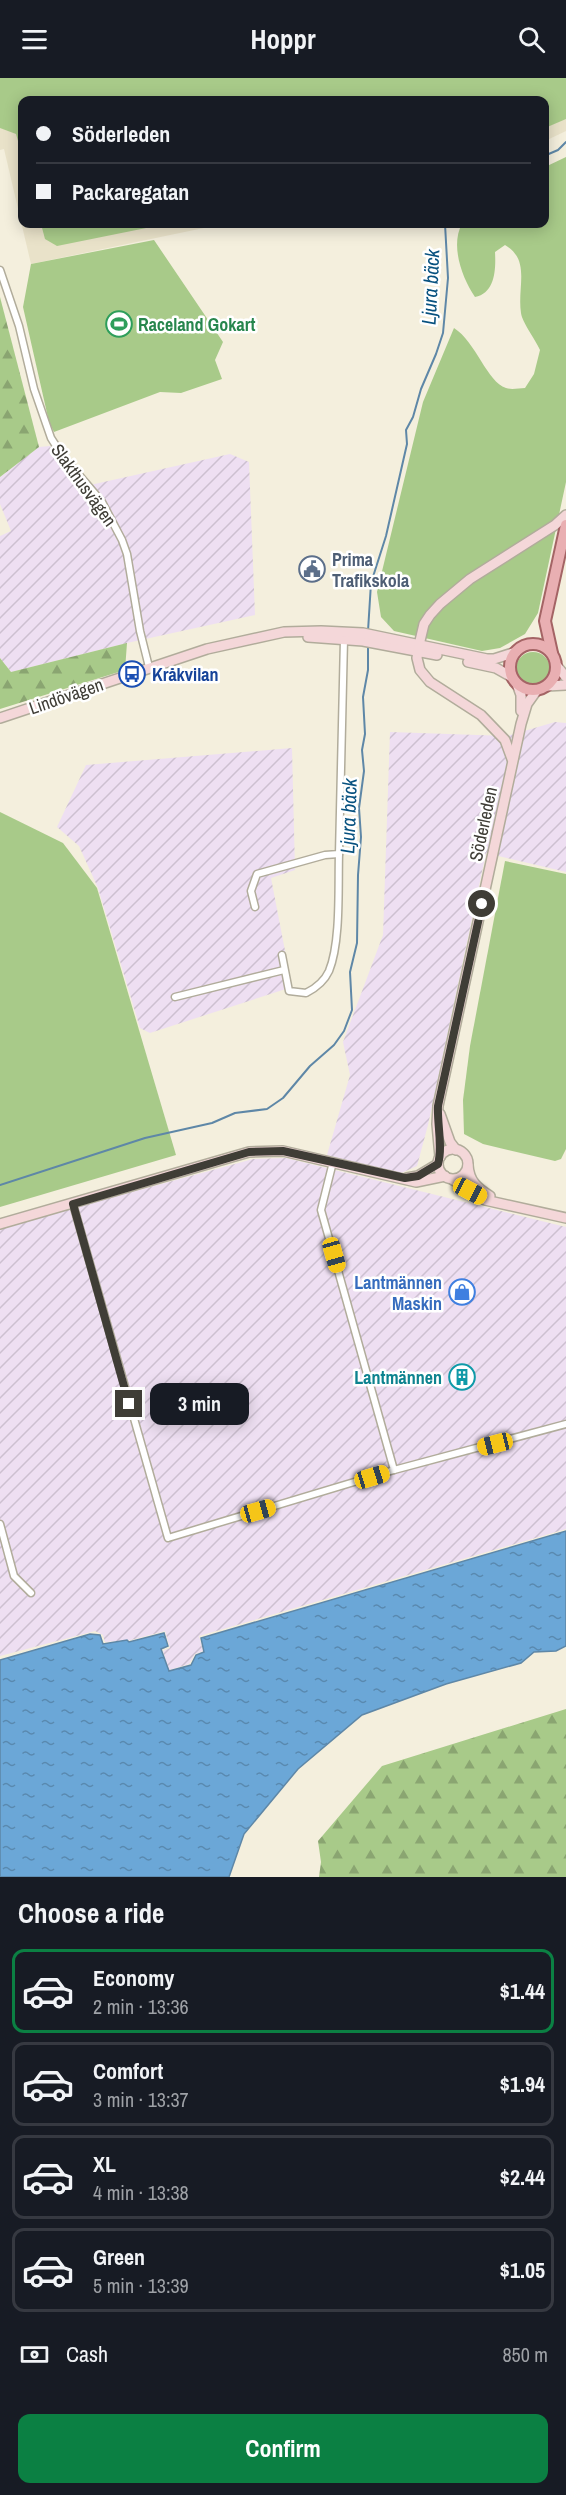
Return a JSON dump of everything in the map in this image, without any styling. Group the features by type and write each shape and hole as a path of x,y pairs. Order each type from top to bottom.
{"main road":[{"path":"513,762 505,740 492,725 481,715 430,682 420,670 417,663 418,648 424,624 440,604 470,579 555,525 566,515"},
{"path":"566,526 545,628 556,665 566,677"},
{"path":"547,610 538,632 519,649 510,664 515,680 527,689 566,685"},
{"name":"Lindövägen","path":"0,718 207,649 295,631 367,638 487,659 494,659 519,649"},
{"name":"Lindövägen","path":"270,637 367,638"},
{"path":"519,649 539,645 552,654"},
{"name":"Lindövägen","path":"418,648 496,668 515,680"},
{"path":"542,688 553,680 556,665"},
{"name":"Söderleden","path":"439,1160 438,1106 520,724 521,702 515,680"},
{"name":"Söderleden","path":"520,724 527,704 542,688"},
{"path":"438,1106 443,1124 456,1150 465,1155 470,1177 477,1188 500,1202"},
{"path":"405,1178 418,1176 447,1151 456,1150"},
{"path":"0,1224 249,1152 283,1151 416,1182 449,1178 464,1173 468,1165"},
{"path":"439,1160 449,1178 486,1200 566,1218"}],"street":[{"name":"Slakthusvägen","path":"0,270 19,326 34,389 51,438 62,455 102,502 122,540 127,554 140,631 149,667"},
{"path":"282,955 288,991 306,993 322,983 329,970 335,943 344,639"},
{"path":"255,906 251,891 257,874 326,855 339,854"},
{"path":"175,997 284,970"},
{"path":"333,1162 321,1210 394,1470"},
{"path":"73,1204 168,1538 394,1470 566,1424"},
{"path":"0,1524 14,1576 31,1593"}],"shaded area":[{"path":"0,78 566,78 566,131 549,139 549,96 18,96 18,209 4,149 0,150"},
{"path":"23,228 204,228 31,264"},
{"path":"50,446 81,487 230,454 249,462 255,615 127,643 11,672 0,658 0,536 11,531 0,504 0,477 39,447"},
{"path":"555,722 566,723 566,872 486,853 428,1125 417,1166 399,1174 327,1155 350,1075 343,1042 383,935 390,732 507,736"},
{"path":"292,748 295,870 271,878 292,987 150,1033 140,1028 98,888 79,846 57,827 86,765"},
{"path":"286,1158 566,1227 566,1529 199,1636 203,1651 195,1654 189,1664 169,1670 163,1651 170,1648 165,1631 131,1640 105,1642 103,1635 95,1631 0,1656 0,1228 253,1159"}],"green space":[{"path":"0,78 566,78 566,119 549,126 549,96 18,96 18,141 16,134 0,128"},
{"path":"566,157 566,482 538,613 525,634 500,648 482,651 394,631 381,617 377,592 423,402 454,328 469,342 493,378 506,388 525,388 534,374 540,350 522,317 521,275 518,258 505,245 495,252 493,280 487,291 475,297 459,261 457,242 459,232 460,228 549,228 549,165"},
{"path":"42,228 146,228 57,246 45,239"},
{"name":"Raceland Gokart","path":"154,240 223,342 215,360 222,379 181,393 160,392 54,432 49,422 23,307 31,264"},
{"path":"0,297 39,447 0,477"},
{"path":"127,643 125,670 0,709 0,658 11,672"},
{"path":"533,652 545,657 550,669 545,681 533,686 521,681 516,669 521,657"},
{"path":"0,812 63,843 97,888 176,1155 0,1207"},
{"path":"505,861 566,874 566,1149 561,1159 555,1161 483,1144 464,1134 463,1100 470,1046"},
{"path":"566,1709 566,1877 319,1877 321,1862 318,1841 382,1766"}],"water":[{"path":"566,1531 566,1646 556,1651 534,1652 521,1663 446,1684 362,1715 298,1769 244,1834 229,1877 0,1877 0,1660 90,1634 100,1635 103,1644 127,1640 129,1642 164,1633 168,1646 161,1649 169,1671 191,1665 196,1655 204,1652 201,1638"}],"waterway":[{"name":"Ljura bäck","path":"549,154 558,150 566,142"},
{"name":"Ljura bäck","path":"368,631 371,583 386,536 407,444 406,430 413,417 421,389 443,333 448,278 445,228"},
{"name":"Ljura bäck","path":"0,1185 145,1138 212,1123 235,1113 267,1109 283,1098 310,1066 334,1045 344,1031 352,1010 350,972 357,943 361,837 359,808 364,771 362,750 365,734 363,697 368,670 368,646"}],"place":[{"name":"Raceland Gokart","path":"119,324"},
{"name":"Prima Trafikskola","path":"312,569"},
{"name":"Kråkvilan","path":"132,674"},
{"name":"Lantmännen Maskin","path":"462,1292"},
{"name":"Lantmännen","path":"462,1377"}],"route":[{"path":"129,1404 73,1204 249,1152 283,1151 405,1178 418,1176 438,1164 440,1157 438,1106 482,904"}]}
